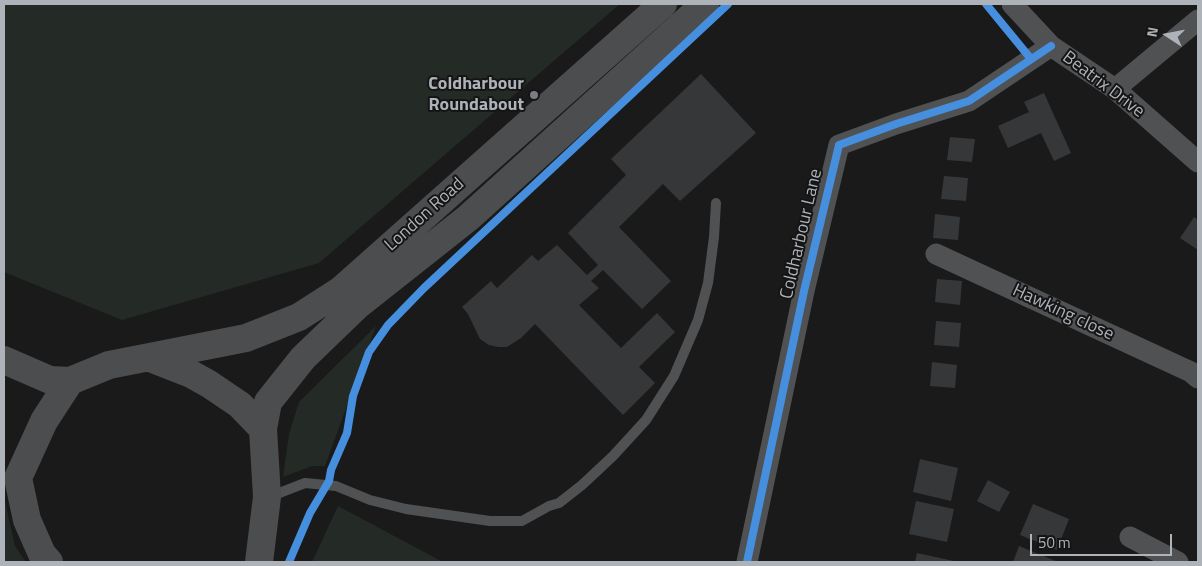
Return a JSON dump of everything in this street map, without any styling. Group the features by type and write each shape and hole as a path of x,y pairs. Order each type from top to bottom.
{"main road":[{"name":"London Road","path":"150,358 246,338 299,317 341,290 662,4"},
{"name":"London Road","path":"263,429 268,402 303,358 358,305 468,218 705,4"},
{"path":"4,360 50,380 70,381 109,364 150,358 191,374 240,405 263,429 267,497 256,557"},
{"path":"49,562 42,554 27,520 11,469 70,381"}],"street":[{"name":"Beatrix Drive","path":"1012,4 1052,46 1115,89 1198,162"},
{"path":"1115,89 1198,20"},
{"name":"Coldharbour Lane","path":"747,562 804,291 839,145 896,124 970,101 1052,46"},
{"name":"Hawking close","path":"936,254 1196,369"},
{"path":"1130,537 1178,562"}],"lane":[{"path":"267,497 305,483 336,486 370,500 406,509 490,521 522,521 549,506 559,503 582,485 613,456 646,420 674,376 698,320 708,283 716,203"}],"shaded area":[{"path":"4,4 620,4 319,263 122,320 4,272"},
{"path":"376,326 325,466 312,466 283,477 289,434 299,402"},
{"path":"4,497 15,546 26,562 4,562"},
{"path":"338,506 443,562 312,562"}],"building":[{"path":"701,74 756,133 680,201 663,184 619,227 671,281 642,309 603,270 591,281 599,288 579,305 621,348 657,313 675,332 639,367 655,383 623,415 535,324 521,338 507,347 489,345 480,339 468,314 462,307 491,281 497,288 532,255 538,261 557,245 587,275 598,265 568,233 626,175 611,159"},
{"path":"1044,93 1071,153 1054,161 1041,133 1008,148 998,126 1029,112 1024,102"},
{"path":"950,137 975,139 972,162 947,160"},
{"path":"944,176 968,178 966,201 941,199"},
{"path":"935,214 960,217 958,240 933,238"},
{"path":"1194,217 1198,220 1198,250 1180,238"},
{"path":"937,279 962,281 960,305 935,302"},
{"path":"936,321 961,323 959,347 934,345"},
{"path":"932,362 957,365 955,388 930,386"},
{"path":"920,459 958,468 951,501 913,492"},
{"path":"988,480 1010,492 999,512 977,501"},
{"path":"916,501 954,509 947,542 909,534"},
{"path":"1033,504 1069,519 1057,550 1020,535"},
{"path":"1019,546 1058,562 1013,562"},
{"path":"917,553 954,561 954,562 915,562"}],"cycle path":[{"path":"289,562 310,513 329,481 331,470 347,433 353,396 369,352 388,325 424,288 728,4"},
{"path":"986,4 1031,59"},
{"path":"747,562 804,291 839,145 896,124 969,101 1051,46"}],"place":[{"name":"Coldharbour Roundabout","path":"534,95"}]}
